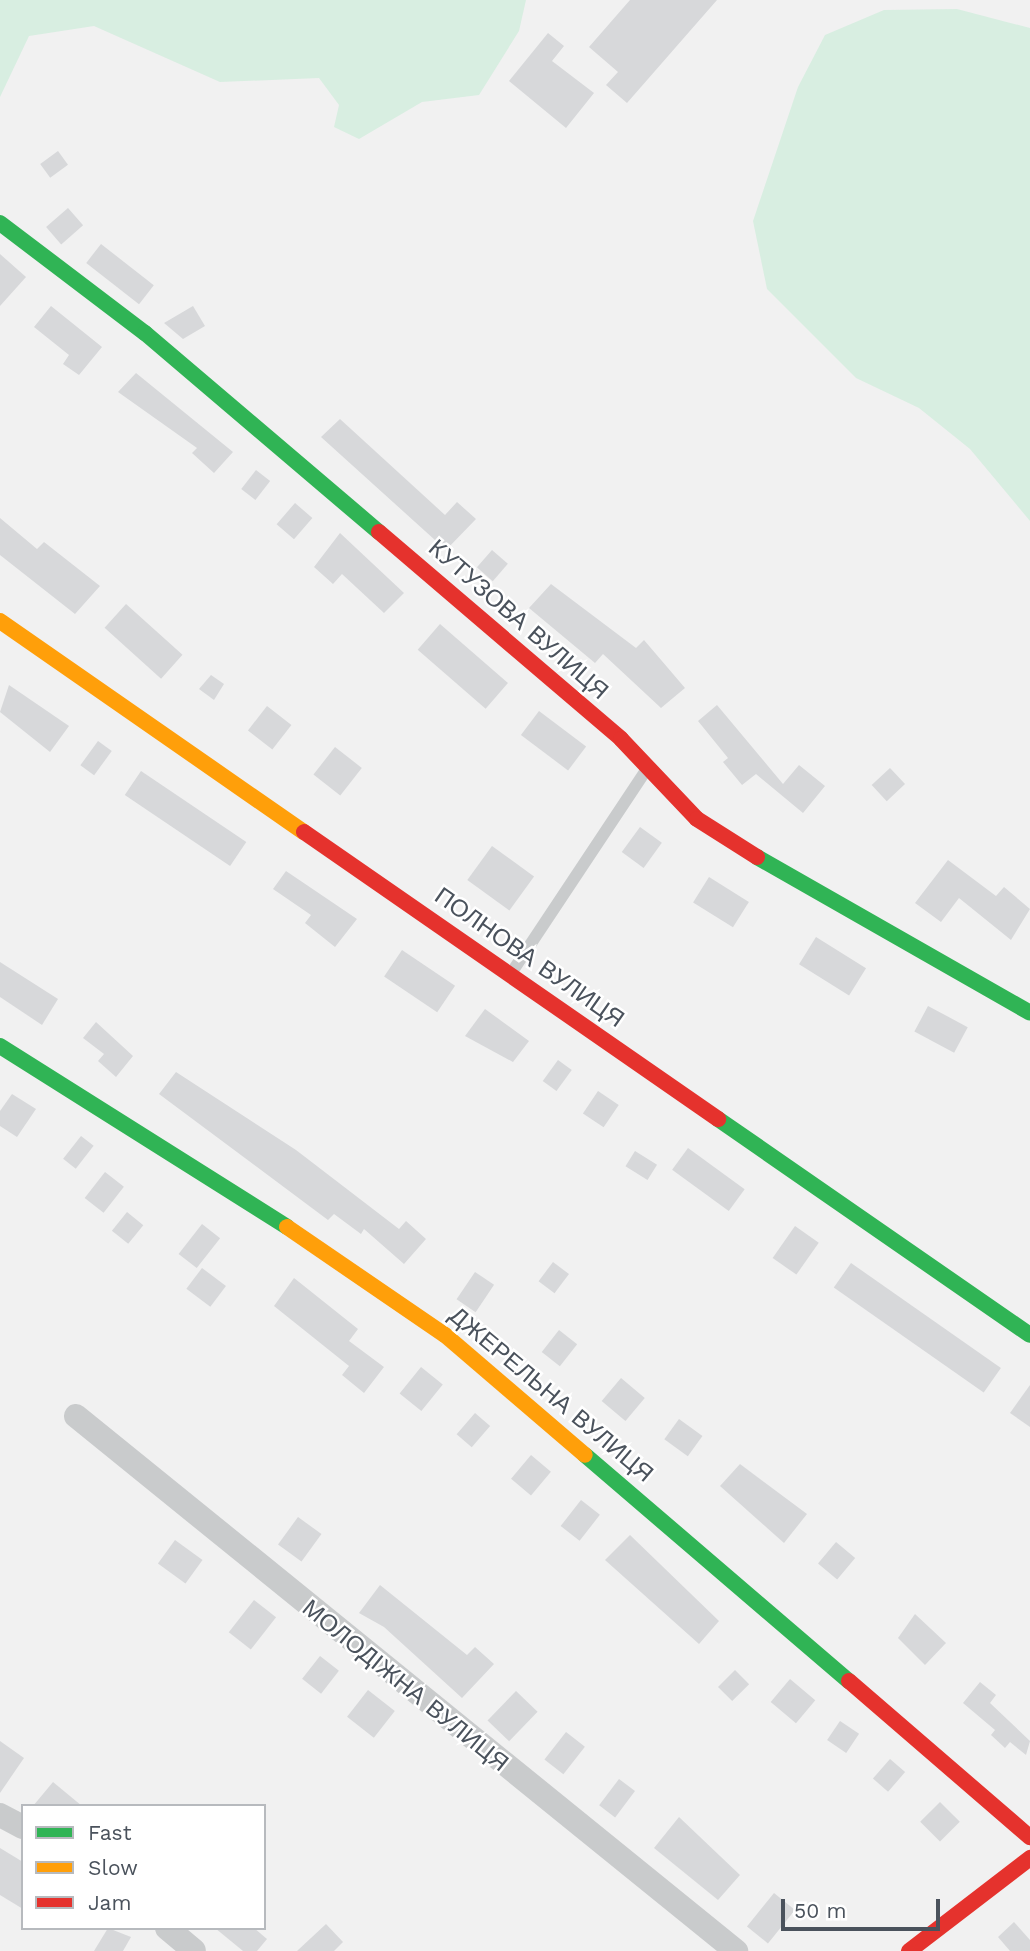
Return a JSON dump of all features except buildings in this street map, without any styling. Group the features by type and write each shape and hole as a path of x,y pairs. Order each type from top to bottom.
{"street":[{"name":"КУТУЗОВА ВУЛИЦЯ","path":"0,223 156,342 649,765 708,826 850,915 1030,1013"},
{"name":"ПОЛНОВА ВУЛИЦЯ","path":"0,621 512,973 1030,1335"},
{"name":"ДЖЕРЕЛЬНА ВУЛИЦЯ","path":"0,1046 212,1175 445,1335 1030,1837"},
{"name":"МОЛОДІЖНА ВУЛИЦЯ","path":"76,1416 736,1951"},
{"path":"0,1815 21,1826"},
{"path":"909,1951 1030,1858"},
{"path":"169,1930 194,1951"}],"lane":[{"path":"512,973 649,765"}],"green space":[{"path":"0,0 526,0 519,31 479,95 422,102 359,139 334,127 339,105 319,78 220,82 94,26 29,36 0,97"},
{"path":"957,9 1030,28 1030,521 970,449 919,408 856,378 767,289 753,221 798,87 825,35 884,10"}],"traffic: fast":[{"path":"0,223 145,333 379,532"},
{"path":"757,857 1030,1013"},
{"path":"0,1046 287,1227"},
{"path":"718,1119 1030,1335"},
{"path":"585,1455 849,1681"}],"traffic: slow":[{"path":"0,621 304,832"},
{"path":"287,1227 445,1335 585,1455"}],"traffic: jam":[{"path":"379,532 621,739 697,819 757,857"},
{"path":"304,832 718,1119"},
{"path":"849,1681 1030,1837"},
{"path":"909,1951 1030,1858"}]}
